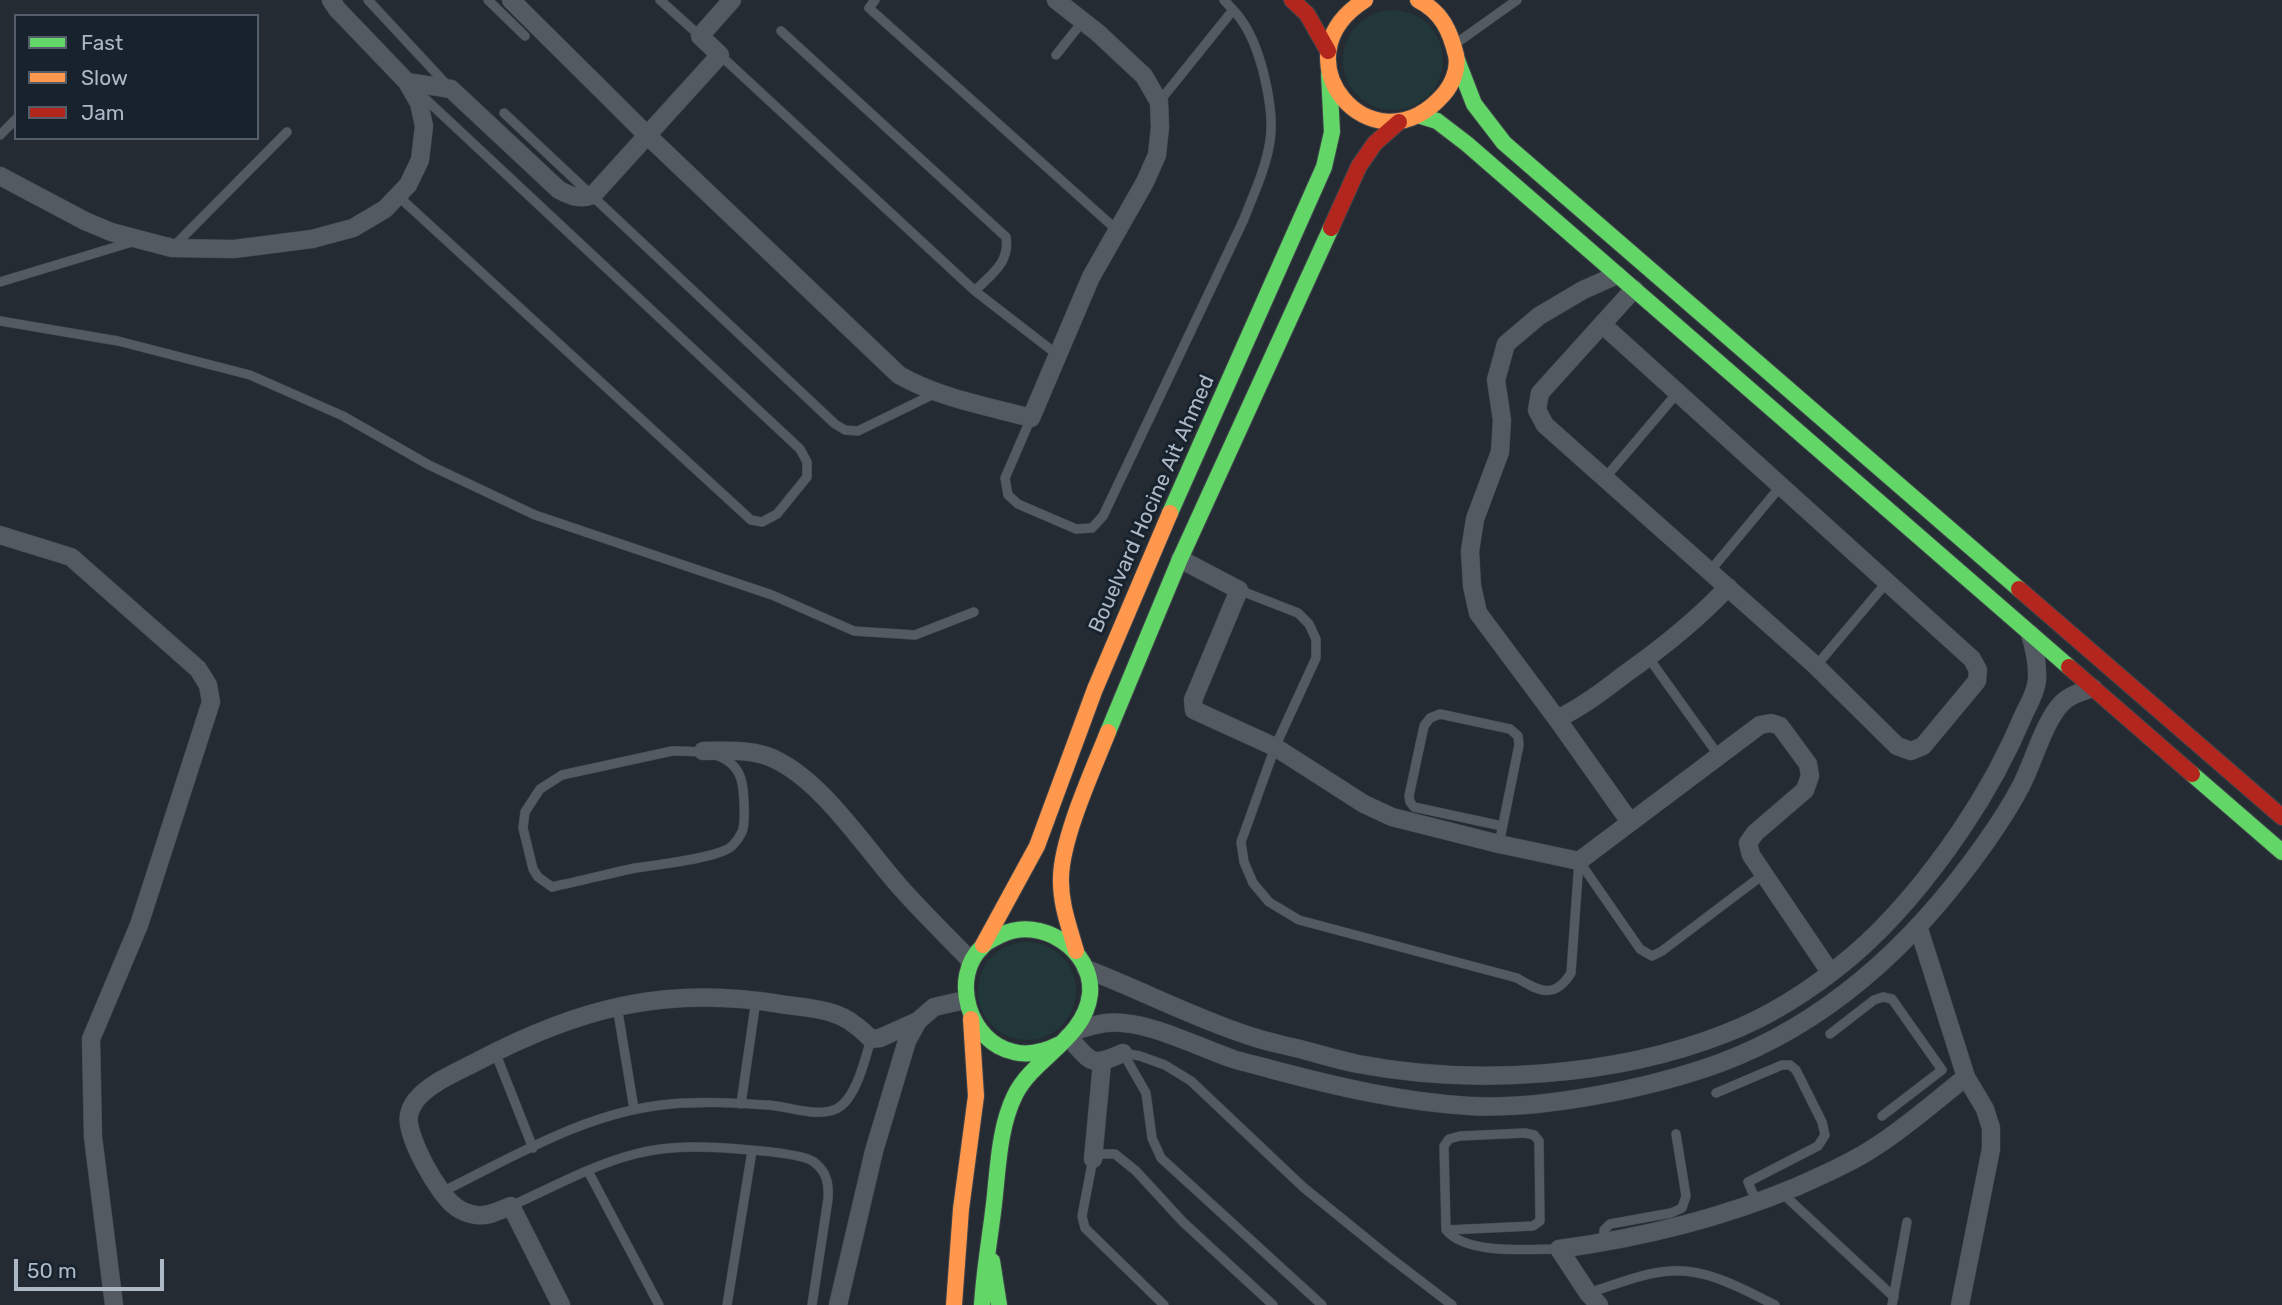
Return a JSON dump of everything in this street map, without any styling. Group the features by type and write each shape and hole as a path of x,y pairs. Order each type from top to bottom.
{"main road":[{"path":"1292,0 1307,14 1328,51"},
{"path":"1328,51 1332,34 1340,19 1365,0"},
{"path":"1418,0 1440,15 1474,104 1504,143 2282,817"},
{"path":"1329,74 1339,95 1355,111 1376,121 1399,122 1420,116 1439,102 1452,83 1454,46 1451,10"},
{"name":"Bouelvard Hocine Ait Ahmed","path":"984,945 1037,846 1095,689 1144,571 1324,167 1332,132 1328,51"},
{"path":"1420,116 1437,121 1467,144 2282,852"},
{"path":"982,1305 1004,1128 1015,1093 1027,1076 1068,1037 1087,1011 1090,990 1086,970 1076,951 1063,908 1061,876 1067,843 1120,703 1180,559 1359,166 1375,142 1399,122"},
{"path":"954,1305 961,1209 976,1096 971,1019 965,1000 965,980 971,961 984,945 1000,934 1020,928 1040,929 1060,937 1076,951"},
{"path":"971,1019 983,1035 1000,1047 1019,1053 1040,1052 1068,1037"},
{"path":"989,1243 999,1305"}],"street":[{"path":"0,176 111,232 172,248 234,249 312,239 353,228 385,209 408,185 420,160 424,126 419,103 407,82 331,0"},
{"path":"511,0 648,136 899,375 919,387 937,393 1031,418 1091,277 1145,182 1157,155 1160,127 1159,102 1144,76 1056,0"},
{"path":"407,82 451,89 559,190 584,198 593,195 720,55 700,36 732,0"},
{"path":"1618,275 1572,296 1539,316 1506,344 1496,380 1502,420 1500,452 1475,519 1470,551 1472,586 1478,612 1630,822"},
{"path":"1603,325 1972,659 1978,670 1977,681 1923,746 1911,751 1897,746 1816,666 1545,425 1537,410 1540,393 1634,289"},
{"path":"0,535 71,556 198,669 208,685 211,702 139,925 91,1039 93,1137 114,1305"},
{"path":"1180,559 1239,590 1193,700 1194,710 1275,747 1364,804 1392,817 1501,835 1579,862 1760,725 1771,723 1780,726 1808,764 1810,776 1805,790 1755,833 1748,843 1751,855 1830,972"},
{"path":"1558,719 1579,708 1648,657 1704,612 1728,587"},
{"path":"1086,970 1249,1036 1357,1064 1435,1074 1517,1076 1588,1068 1658,1055 1725,1034 1768,1013 1853,956 1938,864 1976,808 2010,749 2037,684 2037,657 2030,634"},
{"path":"1123,1053 1101,1063 1091,1061 1068,1037 1107,1023 1135,1025 1247,1062 1335,1086 1472,1106 1516,1105 1574,1098 1649,1084 1720,1063 1781,1036 1834,1003 1884,962 1948,894 1987,841 2021,786 2060,705 2073,695 2093,688"},
{"path":"703,751 743,751 768,756 802,775 901,888 971,961"},
{"path":"1918,926 1966,1077 1985,1109 1991,1128 1992,1149 1960,1305"},
{"path":"561,1305 511,1206 494,1213 478,1215 454,1206 442,1192 421,1156 408,1116 414,1102 429,1087 495,1052 582,1015 617,1006 705,996 756,1000 834,1013 854,1023 871,1039 880,1038 918,1021 934,1007 965,1000"},
{"path":"838,1305 874,1151 907,1041 918,1021"},
{"path":"1093,1159 1101,1063"},
{"path":"1593,1299 1559,1249 1679,1228 1782,1193 1836,1169 1881,1144 1966,1077"}],"lane":[{"path":"368,0 451,89"},
{"path":"488,0 526,36"},
{"path":"660,0 700,36"},
{"path":"875,0 869,8 1118,231"},
{"path":"1031,418 1005,478 1008,495 1018,503 1076,529 1092,528 1103,516 1244,219 1263,170 1271,139 1269,100 1261,61 1243,22 1224,0"},
{"path":"1454,46 1517,0"},
{"path":"1159,102 1233,10"},
{"path":"1056,55 1083,21"},
{"path":"781,31 1006,237 1009,252 975,291"},
{"path":"720,55 975,291 1059,356"},
{"path":"398,196 751,520 762,522 777,514 807,477 807,462 800,449 407,82"},
{"path":"504,113 835,424 845,430 858,431 937,393"},
{"path":"0,135 14,121"},
{"path":"172,248 287,132"},
{"path":"0,282 140,239"},
{"path":"0,321 118,341 250,375 343,416 429,465 535,515 772,595 854,631 915,635 974,612"},
{"path":"1605,478 1678,392"},
{"path":"1710,571 1780,487"},
{"path":"1816,666 1887,582"},
{"path":"1239,590 1298,612 1309,624 1316,639 1316,658 1275,747 1241,842 1244,862 1253,883 1269,902 1298,920 1517,978 1547,992 1563,986 1571,973 1579,862"},
{"path":"1648,657 1719,756"},
{"path":"1440,714 1510,729 1518,736 1519,745 1501,835 1414,807 1410,802 1424,726 1430,718 1440,714"},
{"path":"672,751 703,751 734,766 741,779 744,815 742,831 731,848 709,856 552,887 538,877 533,869 523,828 526,812 540,789 562,775 672,751"},
{"path":"1579,862 1640,949 1652,956 1764,874"},
{"path":"1830,1034 1874,1000 1883,997 1892,999 1942,1070"},
{"path":"741,1104 756,1000"},
{"path":"617,1006 634,1109"},
{"path":"442,1192 575,1127 634,1109 673,1104 741,1104 816,1112 834,1110 844,1104 852,1091 871,1039"},
{"path":"495,1052 533,1147"},
{"path":"1123,1053 1146,1093 1152,1138 1161,1158 1322,1305"},
{"path":"1123,1053 1165,1065 1191,1081 1303,1187 1452,1305"},
{"path":"1882,1116 1959,1056"},
{"path":"1716,1093 1782,1065 1790,1065 1796,1070 1822,1122 1825,1135 1818,1146 1748,1182 1757,1203"},
{"path":"1446,1230 1533,1226 1540,1221 1539,1141 1534,1135 1525,1133 1460,1136 1449,1139 1444,1146 1446,1230 1452,1238 1486,1247 1559,1249"},
{"path":"1603,1243 1604,1230 1610,1224 1671,1213 1682,1208 1686,1196 1676,1134"},
{"path":"511,1206 588,1171 631,1155 657,1149 694,1147 751,1151 792,1154 812,1160 824,1171 829,1184 812,1305"},
{"path":"727,1305 751,1151"},
{"path":"1164,1305 1086,1228 1082,1216 1093,1159 1102,1154 1115,1154 1136,1171 1183,1222 1273,1305"},
{"path":"588,1171 659,1305"},
{"path":"1782,1193 1893,1301"},
{"path":"1893,1301 1907,1222"},
{"path":"1593,1299 1647,1275 1674,1271 1701,1274 1729,1283 1775,1305"}],"green space":[{"path":"1393,10 1412,14 1428,25 1439,41 1443,60 1439,79 1428,95 1412,106 1393,110 1374,106 1358,95 1347,79 1343,60 1347,41 1358,25 1374,14"},
{"path":"1027,942 1046,946 1062,956 1072,972 1076,991 1072,1010 1062,1026 1046,1036 1027,1040 1008,1036 992,1026 982,1010 978,991 982,972 992,956 1008,946"}],"traffic: fast":[{"path":"1457,60 1474,104 1504,143 2019,589"},
{"path":"1170,513 1324,167 1332,132 1329,74"},
{"path":"1421,116 1437,121 1467,144 2069,667"},
{"path":"1108,732 1180,559 1331,228"},
{"path":"2192,774 2282,852"},
{"path":"982,1305 1000,1148 1010,1107 1023,1082 1069,1036 1079,1023 1090,994 1089,978 1083,963 1062,940 1047,933 1016,930 983,946 973,959 967,974 966,991 975,1023 985,1036 998,1046 1014,1052 1037,1052 1060,1044"},
{"path":"992,1261 999,1305"}],"traffic: slow":[{"path":"1365,0 1339,24 1329,50 1331,76 1343,99 1363,115 1388,122 1416,116 1443,95 1456,71 1457,60 1448,30 1439,16 1418,0"},
{"path":"983,945 1037,846 1095,689 1170,513"},
{"path":"1076,951 1062,896 1063,861 1079,804 1108,732"},
{"path":"954,1305 961,1209 976,1096 971,1019"}],"traffic: jam":[{"path":"1292,0 1307,14 1328,51"},
{"path":"1331,228 1359,166 1375,143 1399,122"},
{"path":"2019,589 2282,817"},
{"path":"2069,667 2192,774"}]}
